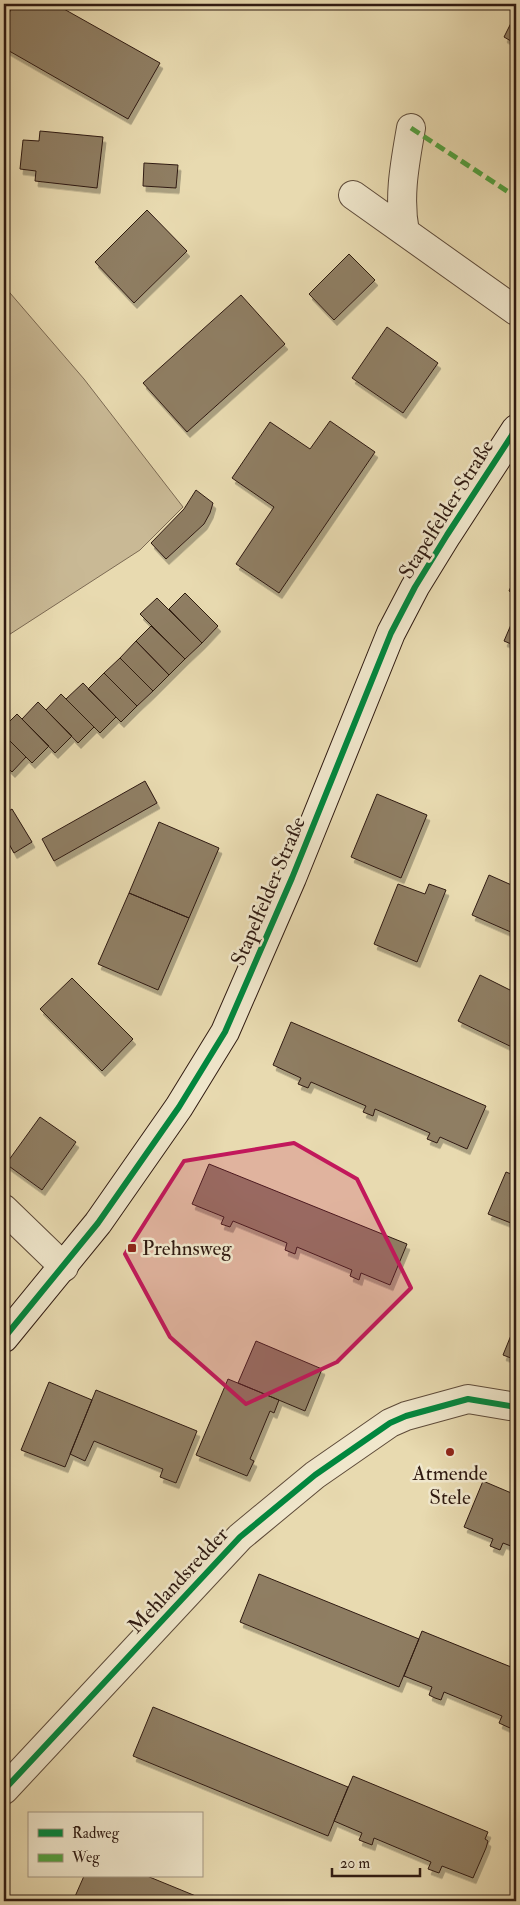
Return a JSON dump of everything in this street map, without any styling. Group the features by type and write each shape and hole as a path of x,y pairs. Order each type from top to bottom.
{"street":[{"path":"405,232 402,216 403,180 411,128"},
{"path":"353,195 516,311"},
{"name":"Stapelfelder Straße","path":"4,1338 64,1267 98,1223 179,1107 225,1032 292,878 391,633 415,587 446,535 516,429"},
{"path":"4,1209 64,1267"},
{"name":"Mehlandsredder","path":"4,1790 240,1537 315,1475 390,1422 406,1416 468,1399 516,1407"}],"highlighted area":[{"path":"294,1143 357,1179 411,1288 337,1362 246,1404 170,1337 125,1254 184,1161"}],"shaded area":[{"path":"4,286 84,379 183,507 140,550 4,638"}],"building":[{"path":"14,4 55,4 160,63 128,119 4,48 4,22"},
{"path":"516,13 516,44 504,37"},
{"path":"40,131 103,137 97,188 35,181 36,171 20,169 23,140 39,141"},
{"path":"144,163 178,165 176,188 143,186"},
{"path":"147,210 187,251 134,303 95,262"},
{"path":"349,254 375,280 334,320 309,294"},
{"path":"241,295 285,344 187,432 143,383"},
{"path":"387,327 438,363 403,413 352,378"},
{"path":"330,421 375,452 279,593 236,564 274,507 232,478 270,422 310,449"},
{"path":"196,490 213,503 210,513 204,524 166,559 151,543 184,509"},
{"path":"516,575 516,595 509,591"},
{"path":"185,593 218,626 202,643 169,609"},
{"path":"157,598 202,643 185,659 140,614"},
{"path":"516,613 516,646 504,641"},
{"path":"151,626 185,659 169,675 136,641"},
{"path":"136,641 169,675 153,691 120,658"},
{"path":"120,658 153,691 137,706 104,673"},
{"path":"104,673 137,706 121,722 88,689"},
{"path":"83,683 116,717 100,733 66,699"},
{"path":"61,694 94,727 78,743 46,710"},
{"path":"38,702 72,736 55,753 22,719"},
{"path":"17,714 49,746 32,763 4,735 4,727"},
{"path":"4,735 26,757 12,772 4,764"},
{"path":"145,781 157,803 54,861 42,839"},
{"path":"377,794 427,815 401,878 351,857"},
{"path":"12,809 32,842 14,853 4,835 4,814"},
{"path":"159,822 219,848 189,918 129,893"},
{"path":"489,875 516,887 516,926 513,933 472,915"},
{"path":"398,884 425,894 429,884 446,890 417,962 374,944"},
{"path":"129,893 189,918 158,990 98,964"},
{"path":"480,975 510,990 516,976 516,1049 458,1021"},
{"path":"72,978 133,1039 102,1071 40,1009"},
{"path":"291,1022 486,1106 467,1149 440,1137 437,1143 427,1139 430,1133 375,1109 373,1116 363,1112 366,1106 311,1082 308,1088 298,1084 301,1078 273,1065"},
{"path":"40,1117 76,1142 42,1190 6,1164"},
{"path":"209,1164 407,1244 390,1285 361,1273 359,1280 350,1276 352,1270 297,1247 295,1254 285,1250 287,1243 233,1221 230,1227 221,1224 224,1217 192,1204"},
{"path":"506,1172 516,1176 516,1225 488,1214"},
{"path":"516,1323 516,1360 503,1355"},
{"path":"256,1341 322,1369 305,1411 238,1383"},
{"path":"228,1379 279,1400 274,1413 270,1411 250,1459 254,1461 247,1476 196,1455"},
{"path":"49,1382 92,1400 65,1467 21,1450"},
{"path":"96,1390 197,1431 176,1483 160,1477 163,1469 94,1441 85,1461 70,1454"},
{"path":"483,1481 516,1495 516,1548 503,1543 500,1550 490,1546 493,1539 464,1527"},
{"path":"259,1574 419,1639 399,1687 240,1622"},
{"path":"422,1631 516,1669 516,1722 513,1721 510,1728 499,1723 502,1716 444,1692 441,1700 435,1698 429,1695 432,1687 404,1676"},
{"path":"153,1707 348,1787 328,1836 133,1756"},
{"path":"353,1776 488,1832 485,1839 488,1841 486,1848 473,1878 442,1866 439,1873 428,1869 431,1862 374,1838 372,1845 359,1840 362,1833 334,1821"},
{"path":"83,1878 152,1878 208,1901 73,1901"}],"marked path":[{"path":"411,128 516,197"}],"cycle path":[{"path":"4,1338 98,1223 179,1107 225,1032 292,878 391,633 415,587 516,429"},
{"path":"4,1790 240,1537 315,1475 390,1423 406,1416 468,1399 516,1407"}],"place":[{"name":"Prehnsweg","path":"132,1248"},
{"name":"Atmende Stele","path":"450,1452"}]}
